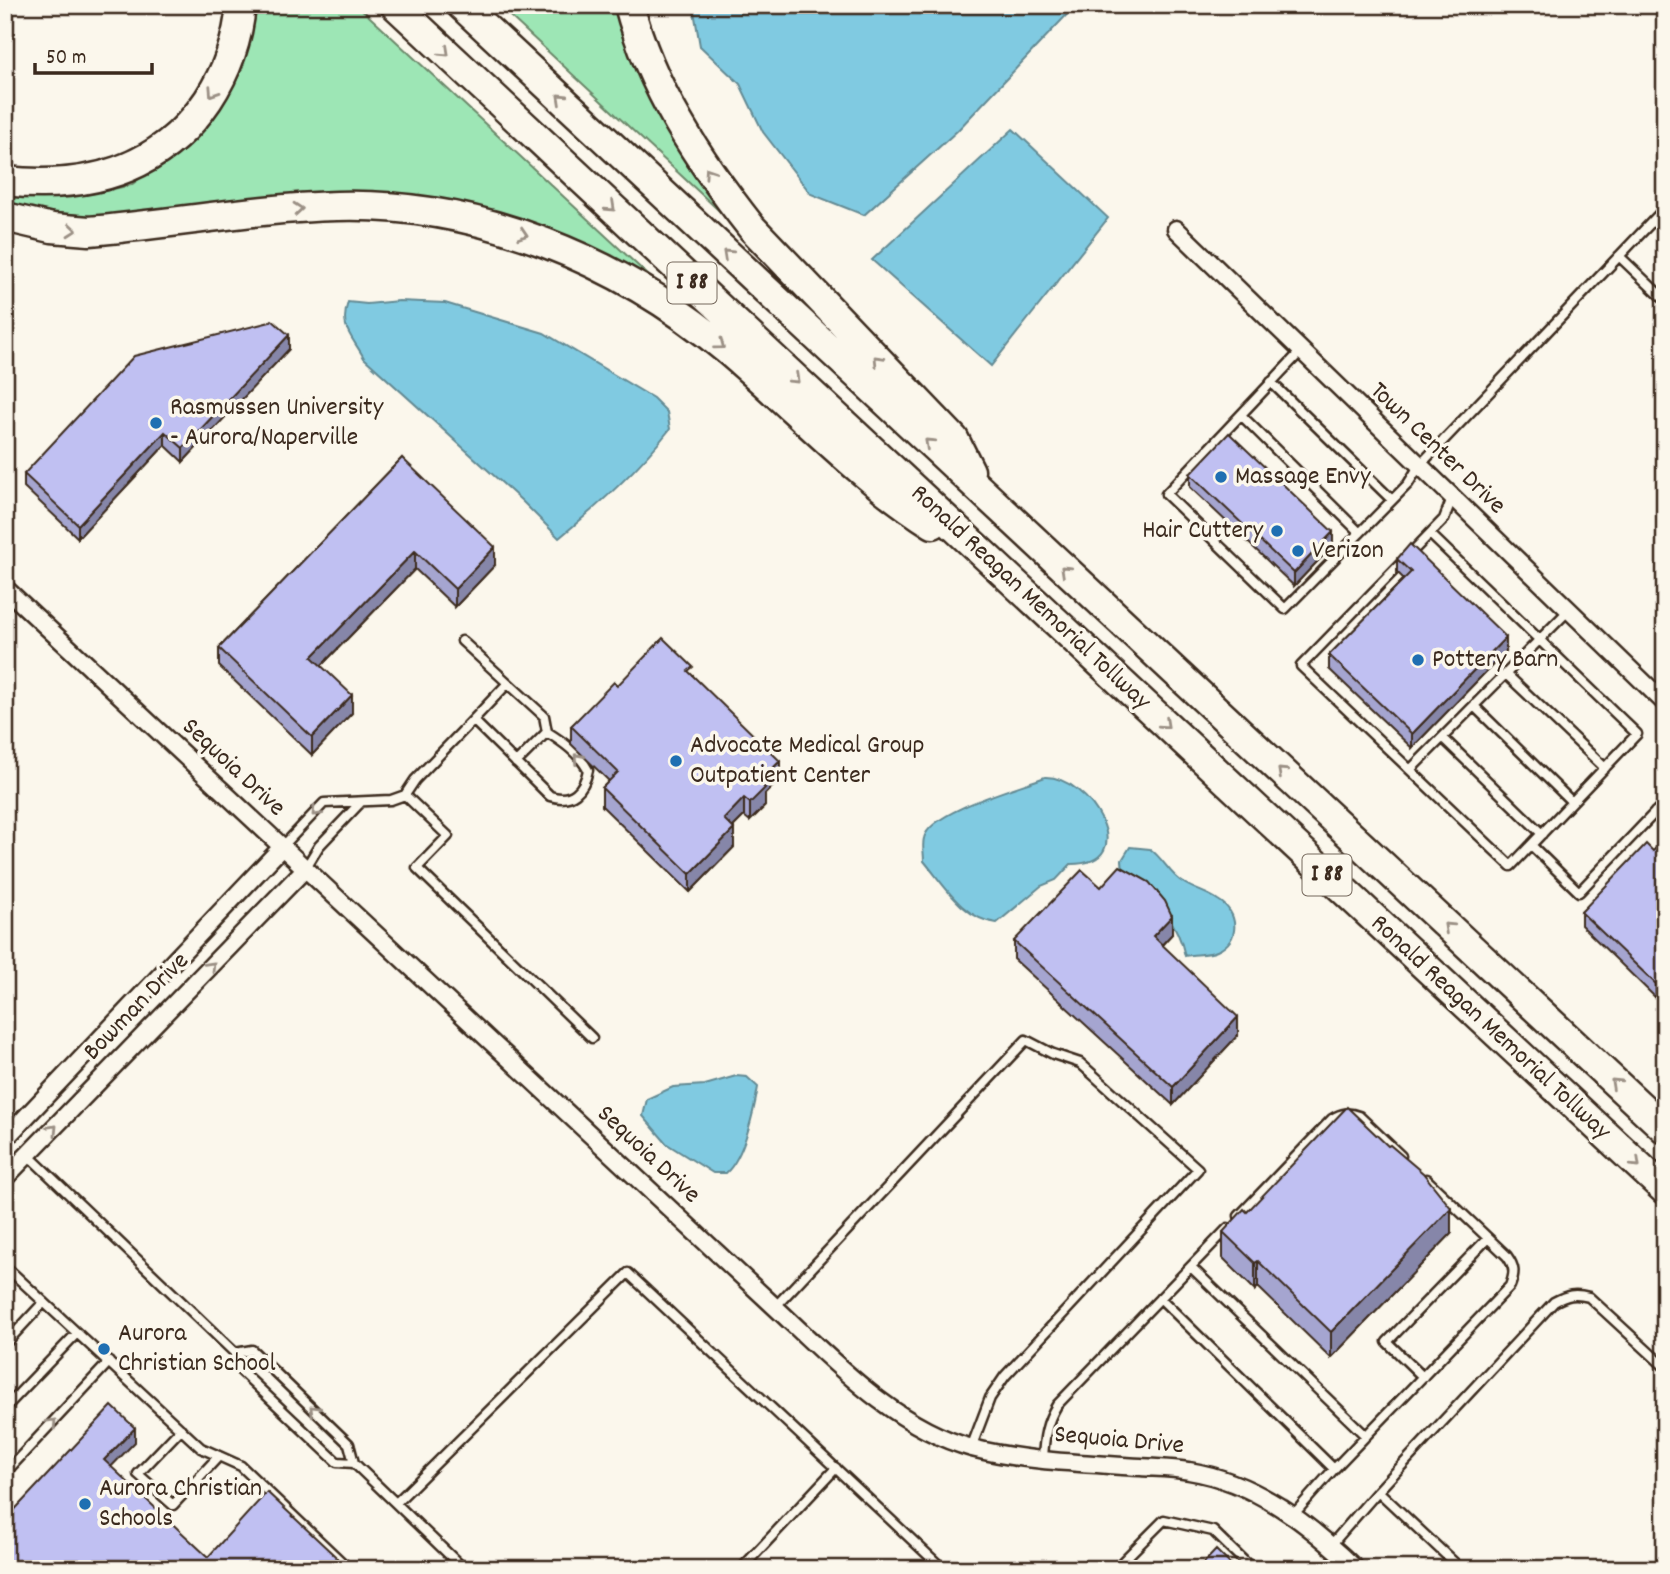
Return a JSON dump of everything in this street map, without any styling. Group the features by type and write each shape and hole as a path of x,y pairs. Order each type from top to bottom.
{"highway":[{"path":"5,181 30,183 86,180 112,174 156,153 171,142 188,127 218,85 237,36 241,5"},
{"name":"Ronald Reagan Memorial Tollway","path":"395,5 1665,1190"},
{"name":"Ronald Reagan Memorial Tollway","path":"461,5 1665,1129"},
{"path":"629,5 650,68 669,106 722,191 752,228 954,439 979,489"},
{"path":"5,217 52,228 89,231 337,206 386,207 463,219 525,234 589,261 661,303 725,349 897,502 989,560"}],"street":[{"name":"Town Center Drive","path":"1176,229 1665,703"},
{"name":"Sequoia Drive","path":"5,588 856,1382 894,1410 936,1434 971,1448 1043,1460 1190,1471 1247,1488 1294,1514 1356,1569"},
{"name":"Bowman Drive","path":"5,1139 282,847"},
{"name":"Bowman Drive","path":"5,1178 305,869"}],"lane":[{"path":"1301,351 1166,494 1285,609 1408,484 1419,466 1665,208"},
{"path":"1619,256 1664,298"},
{"path":"1271,382 1392,500"},
{"path":"1241,415 1360,533"},
{"path":"1430,534 1637,734 1511,866 1301,666 1444,519 1452,498"},
{"path":"1410,770 1569,610"},
{"path":"462,641 544,716 547,732 583,760 588,770 586,781 571,797 561,799 551,796 472,720"},
{"path":"1506,674 1605,768"},
{"path":"282,847 324,803 391,800 405,795 415,780 508,683"},
{"path":"1474,706 1572,802"},
{"path":"516,763 547,732"},
{"path":"1443,737 1542,834"},
{"path":"405,795 448,836 417,869 593,1038"},
{"path":"305,869 319,846 361,802"},
{"path":"1531,845 1579,892 1665,802"},
{"path":"1655,812 1665,822"},
{"path":"775,1307 1026,1040 1053,1054 1080,1063 1198,1169 1005,1376 990,1398 971,1448"},
{"path":"1043,1460 1044,1434 1057,1405 1332,1119 1350,1112 1359,1116 1409,1163"},
{"path":"28,1154 235,1353 240,1370 337,1462 354,1463"},
{"path":"1294,1514 1510,1286 1514,1266 1507,1256 1419,1172"},
{"path":"1423,1377 1387,1342 1488,1238"},
{"path":"5,1266 201,1448 241,1466 349,1569"},
{"path":"1191,1267 1366,1436"},
{"path":"396,1503 628,1273 943,1569"},
{"path":"1331,1545 1378,1490 1554,1302 1565,1296 1576,1293 1588,1297 1665,1367"},
{"path":"1160,1298 1334,1469"},
{"path":"5,1344 44,1302"},
{"path":"5,1408 77,1332"},
{"path":"235,1353 252,1350 349,1444 354,1463 464,1569"},
{"path":"5,1473 109,1362"},
{"path":"181,1429 138,1474 173,1504 219,1456"},
{"path":"741,1569 836,1468"},
{"path":"1378,1490 1461,1569"},
{"path":"1115,1569 1164,1520 1213,1531 1252,1569"}],"green space":[{"path":"252,5 357,5 662,288 584,245 543,227 485,210 95,217 41,211 5,202 5,192 60,197 131,185 166,158"},
{"path":"498,5 617,5 729,220"}],"water":[{"path":"693,5 1076,5 957,131 864,215 811,194 763,132 740,84 700,46"},
{"path":"1013,129 1108,218 991,366 872,260"},
{"path":"399,301 445,303 544,333 653,398 667,412 670,429 618,486 559,538 364,358 346,325 348,302 367,304"},
{"path":"1045,777 1062,780 1078,790 1092,804 1102,820 1106,836 1104,850 1093,860 1071,864 1056,880 1041,886 997,923 974,915 955,900 924,861 924,838 930,828 958,809"},
{"path":"1130,847 1150,849 1179,880 1225,905 1234,926 1233,934 1225,946 1210,953 1185,956 1176,929 1169,918 1123,872 1122,860"},
{"path":"736,1076 747,1077 758,1087 743,1145 726,1173 713,1173 667,1144 643,1116 647,1099 673,1087 705,1085"}],"building":[{"path":"272,320 289,335 183,448 165,432 78,525 24,474 134,356"},
{"path":"1229,433 1333,532 1294,573 1190,474"},
{"path":"402,458 495,547 455,589 415,551 312,657 352,695 312,737 219,648"},
{"name":"Pottery Barn","path":"1410,544 1506,637 1412,734 1329,655 1411,572 1397,559"},
{"name":"Advocate Medical Group Outpatient Center","path":"663,638 693,667 688,671 780,761 759,782 765,788 750,803 744,798 724,819 734,829 690,874 602,788 618,772 571,726 614,682 617,686"},
{"path":"1646,844 1653,851 1660,844 1665,849 1665,975 1656,984 1581,912"},
{"path":"1120,866 1149,882 1165,901 1172,916 1153,936 1238,1017 1173,1087 1014,941 1082,870 1101,887"},
{"path":"1347,1107 1388,1146 1423,1173 1451,1208 1331,1332 1258,1261 1255,1263 1223,1232 1244,1209 1247,1212"},
{"name":"Aurora Christian Schools","path":"112,1406 135,1428 104,1460 208,1557 267,1492 349,1569 5,1569 5,1520"},
{"path":"1216,1550 1235,1569 1198,1569"}],"place":[{"name":"Rasmussen University - Aurora/Naperville","path":"156,423"},
{"name":"Massage Envy","path":"1221,477"},
{"name":"Hair Cuttery","path":"1277,531"},
{"name":"Verizon","path":"1298,551"},
{"name":"Pottery Barn","path":"1418,660"},
{"name":"Advocate Medical Group Outpatient Center","path":"676,761"},
{"name":"Aurora Christian School","path":"104,1349"},
{"name":"Aurora Christian Schools","path":"85,1504"}]}
